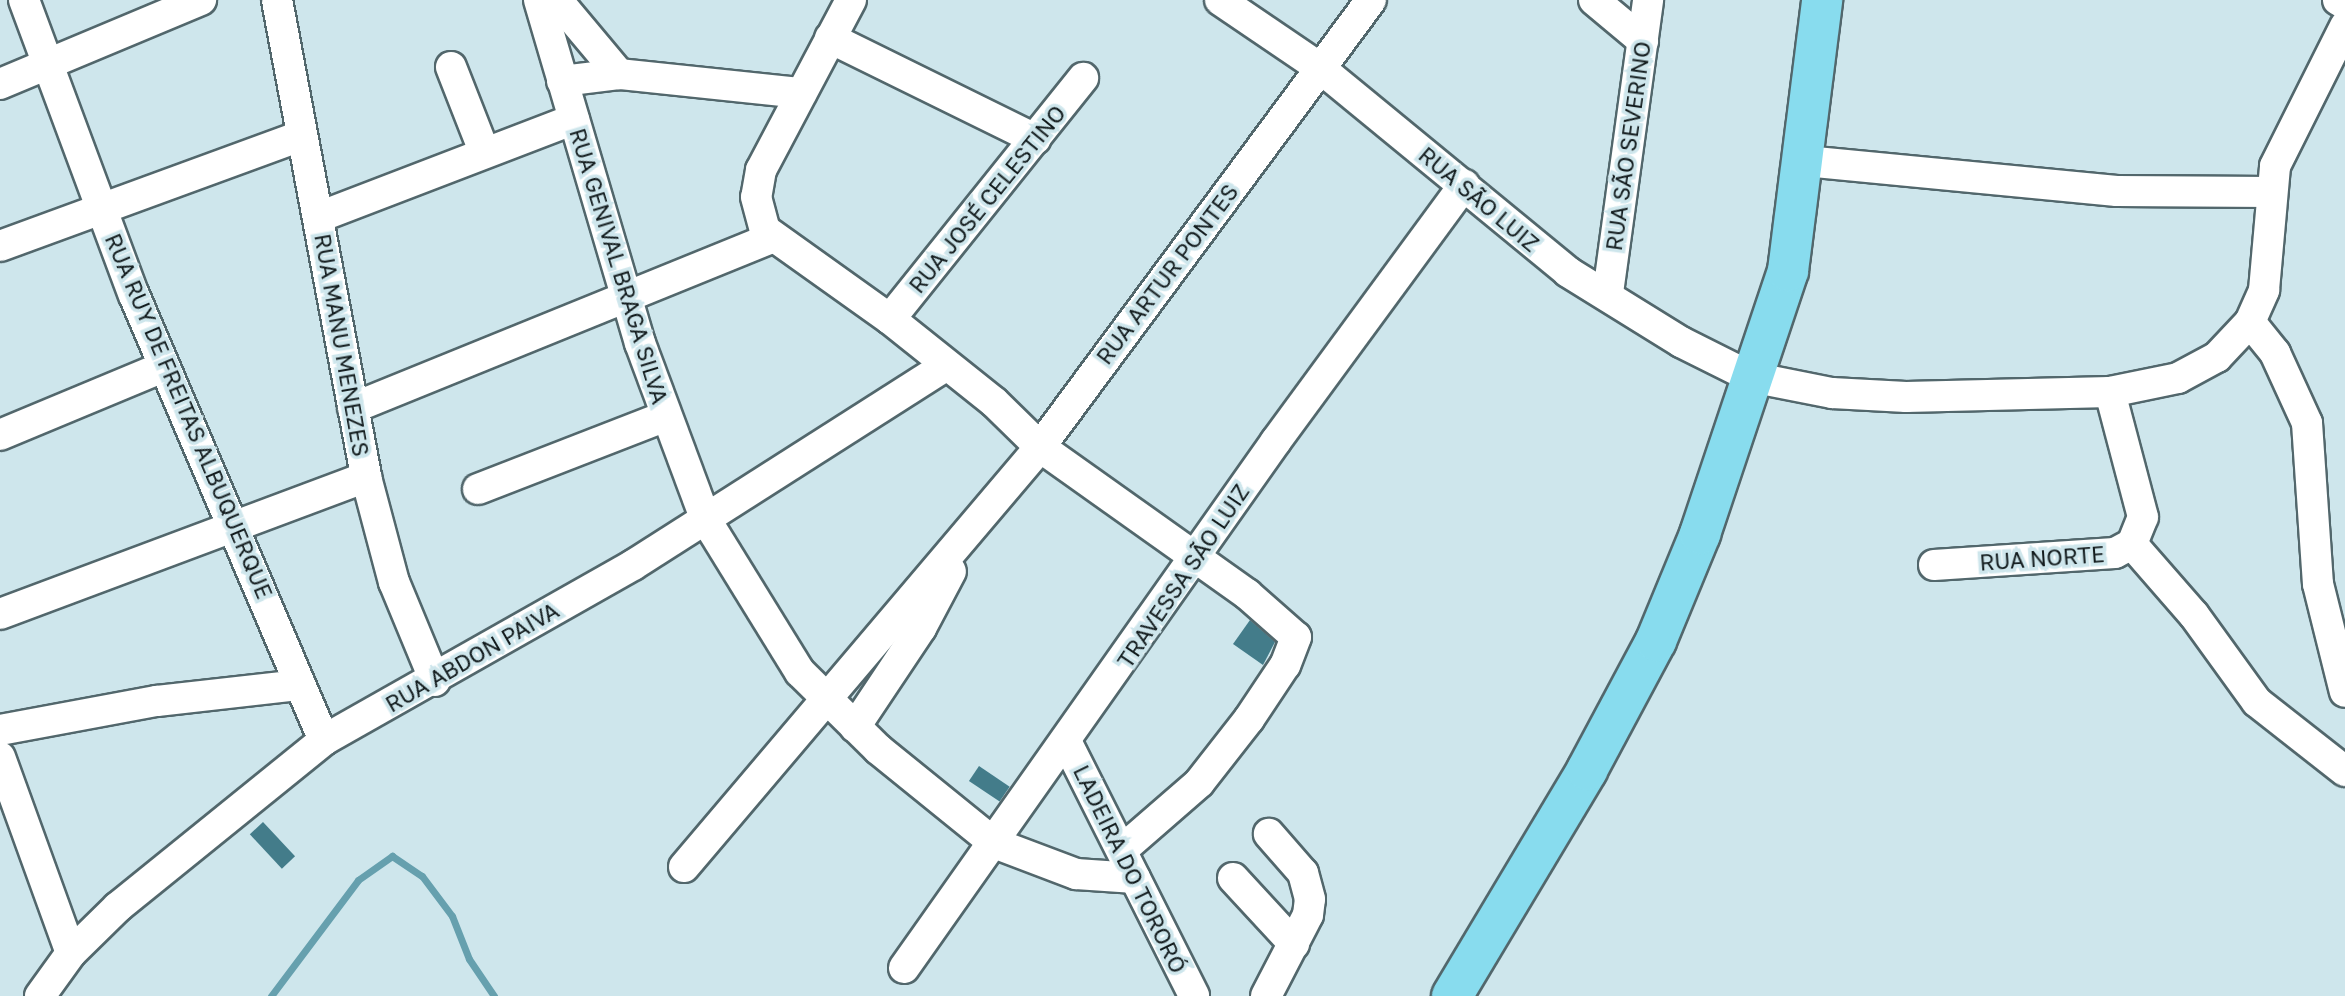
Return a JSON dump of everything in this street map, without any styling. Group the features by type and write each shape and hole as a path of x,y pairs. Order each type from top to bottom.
{"main road":[{"path":"1452,996 1587,770 1656,641 1700,534 1788,271 1805,161 1822,0"}],"street":[{"name":"RUA RUY DE FREITAS ALBUQUERQUE","path":"24,0 51,63 163,367 324,740"},
{"path":"0,84 201,0"},
{"name":"RUA MANU MENEZES","path":"277,0 366,477 394,582 435,681"},
{"name":"RUA GENIVAL BRAGA SILVA","path":"539,0 625,295 666,416 706,520 800,672 855,727 994,843 1076,874 1135,878"},
{"path":"557,0 619,74"},
{"path":"851,0 758,179 758,210 771,238 890,319 945,366 994,402 1040,447 1247,594 1292,632 1296,642 1249,719 1199,783 1122,850"},
{"name":"RUA SÃO LUIZ","path":"1220,0 1320,68 1568,272 1608,293 1681,342 1751,377 1832,393 1906,397 2110,392 2178,378 2217,357 2250,322"},
{"name":"RUA ARTUR PONTES","path":"684,867 960,547 1040,447 1371,0"},
{"path":"1594,0 1643,41"},
{"name":"RUA SÃO SEVERINO","path":"1608,293 1648,0"},
{"path":"2338,0 2345,4"},
{"path":"2345,26 2289,132 2271,192 2264,290 2250,322 2275,353 2307,423 2318,584 2345,692"},
{"path":"830,38 1035,139"},
{"path":"451,67 484,151"},
{"path":"562,81 619,74 801,93"},
{"name":"RUA JOSÉ CELESTINO","path":"890,319 1083,78"},
{"path":"319,217 484,151 574,119"},
{"path":"0,246 301,136"},
{"path":"1805,161 2117,191 2271,192"},
{"name":"TRAVESSA SÃO LUIZ","path":"904,968 1195,556 1464,185"},
{"path":"353,408 771,238"},
{"name":"RUA ABDON PAIVA","path":"40,996 71,953 164,866 324,740 435,681 706,520 945,366"},
{"path":"0,435 163,367"},
{"name":"RUA NORTE","path":"1934,565 2115,553 2132,544 2143,517 2110,392"},
{"path":"478,489 666,416"},
{"path":"0,614 366,477"},
{"path":"2132,544 2194,615 2257,702 2345,771"},
{"name":"RUA ARTUR PONTES","path":"855,727 921,628 960,547"},
{"path":"0,730 157,701 300,685"},
{"name":"LADEIRA DO TORORÓ","path":"1066,741 1194,996"},
{"path":"0,757 71,953"},
{"path":"1266,996 1310,911 1309,890 1303,873 1269,834"},
{"path":"1233,878 1294,944"}],"building":[{"path":"1250,620 1275,642 1263,665 1233,644"},
{"path":"979,766 1010,787 1000,802 969,781"},
{"path":"263,822 295,856 282,869 250,834"}],"waterway":[{"path":"271,996 358,880 392,856 422,876 452,916 469,959 494,996"}]}
